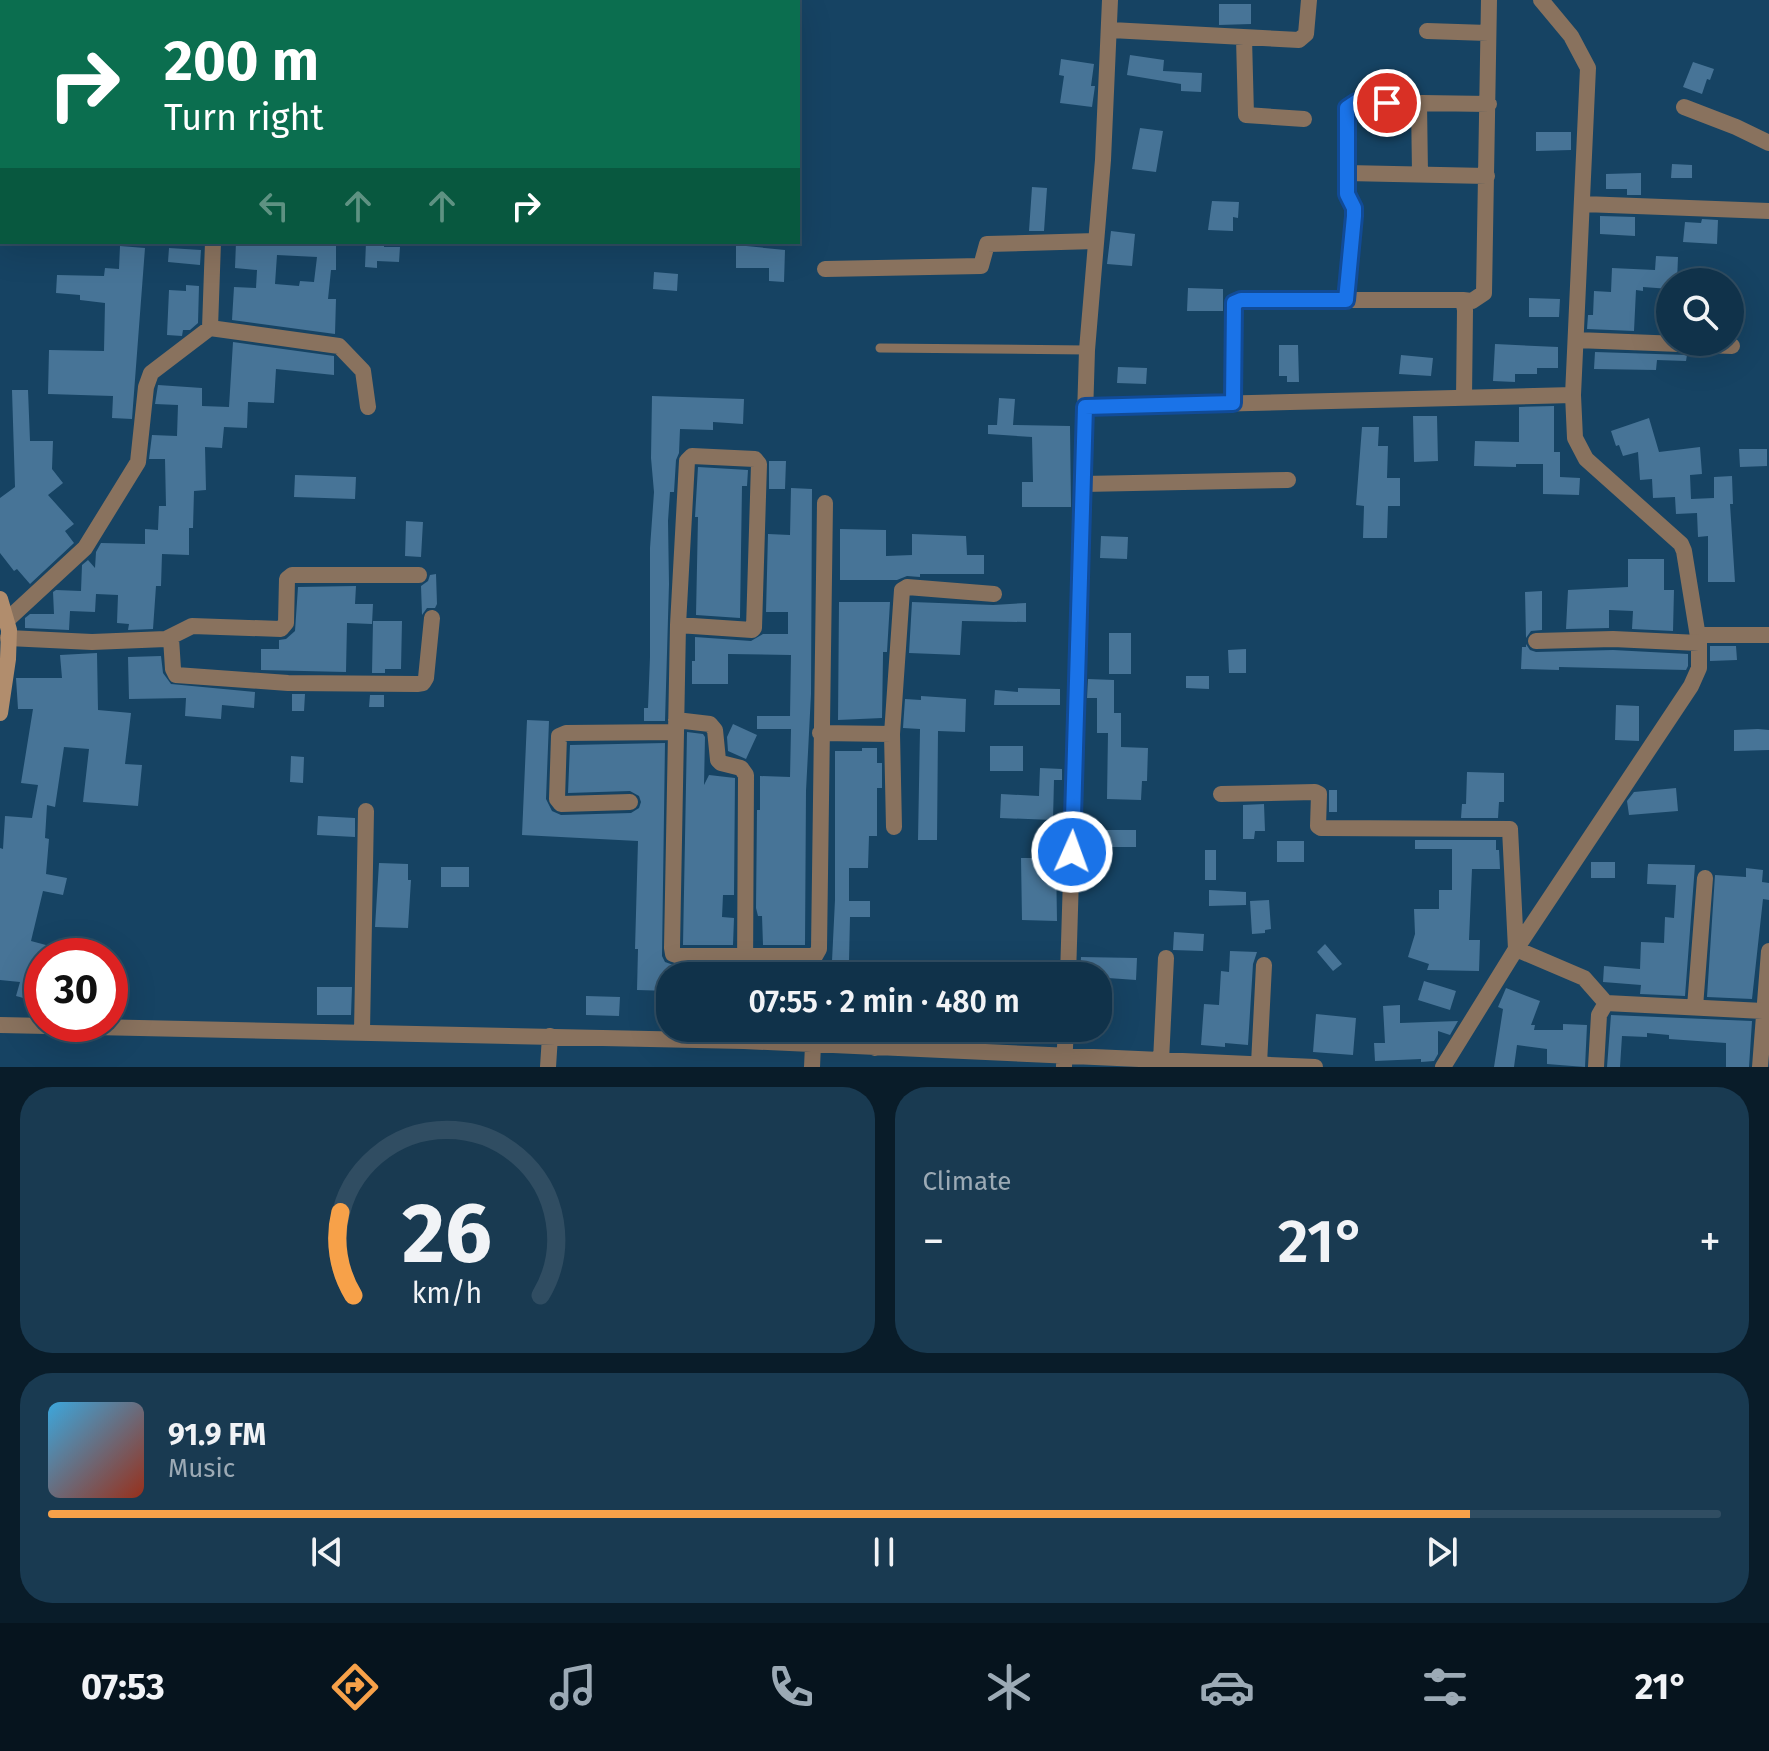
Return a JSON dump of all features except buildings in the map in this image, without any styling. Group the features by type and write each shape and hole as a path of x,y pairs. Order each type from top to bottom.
{"street":[{"path":"1068,962 1087,350 1111,30 1110,0"},
{"path":"1111,30 1299,40 1306,34 1309,0"},
{"path":"1233,403 1234,303 1241,300 1472,301 1484,293 1489,0"},
{"path":"1443,1067 1516,949 1691,686 1699,668 1699,639 1681,544 1586,459 1575,438 1573,395 1588,64 1571,36 1541,0"},
{"path":"1427,31 1488,33"},
{"path":"1244,38 1246,115 1304,119"},
{"path":"1419,103 1420,174"},
{"path":"1346,300 1354,216 1354,208 1347,194 1347,108 1351,104 1489,104"},
{"path":"1684,107 1769,143"},
{"path":"1347,173 1487,176"},
{"path":"1583,204 1769,211"},
{"path":"825,269 981,266 987,244 1096,241"},
{"path":"210,328 213,244"},
{"path":"1463,300 1464,398"},
{"path":"7,629 85,548 138,462 146,387 151,373 210,328 339,346 363,371 368,407"},
{"path":"1576,340 1656,343"},
{"path":"1085,407 1573,395"},
{"path":"678,625 754,628 758,460 692,456 687,461 678,625 672,948 673,954 679,956 815,956 818,953 825,503"},
{"path":"1083,484 1288,480"},
{"path":"7,629 85,642 171,638 192,626 281,629 286,623 287,579 295,574 419,575"},
{"path":"894,827 892,734 902,590 907,587 994,594"},
{"path":"0,599 7,629 0,713"},
{"path":"171,638 176,675 288,683 417,684 423,683 426,678 432,618"},
{"path":"1536,641 1769,635"},
{"path":"630,802 561,804 557,799 559,736 566,733 710,724 715,730 718,760 741,768 746,775 745,962"},
{"path":"820,733 892,734"},
{"path":"1221,794 1315,792 1319,794 1319,828 1510,829 1516,949"},
{"path":"362,1031 366,811"},
{"path":"1695,1007 1705,878"},
{"path":"1516,949 1584,978 1606,1003 1763,1011"},
{"path":"1760,1067 1769,951"},
{"path":"1161,1061 1166,958"},
{"path":"1259,1064 1264,965"},
{"path":"1596,1067 1599,1015 1606,1003"},
{"path":"0,1025 550,1036 656,1035"},
{"path":"548,1067 550,1036"},
{"path":"794,1042 1064,1062 1161,1061 1315,1067"},
{"path":"875,1048 876,1042"},
{"path":"1064,1062 1065,1042"},
{"path":"812,1067 813,1045"}],"lane":[{"path":"880,348 1087,350"}],"route":[{"path":"1072,852 1085,407 1233,403 1234,303 1241,300 1346,300 1354,216 1354,208 1347,194 1347,108 1356,102 1387,103"}]}
